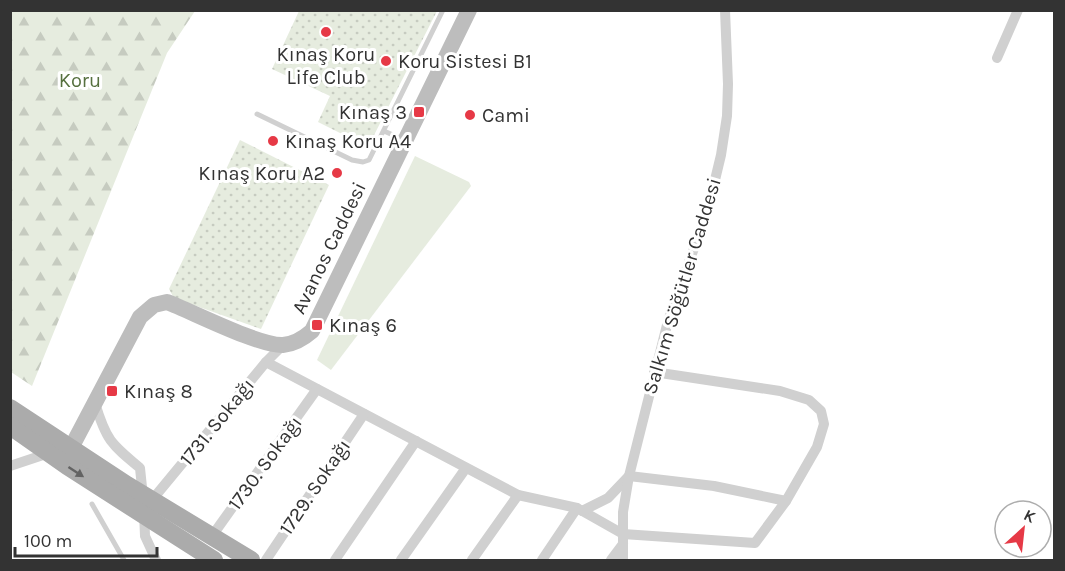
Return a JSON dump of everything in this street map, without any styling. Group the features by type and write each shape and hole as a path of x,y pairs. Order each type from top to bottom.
{"main road":[{"path":"10,408 71,448 146,504 214,561"},
{"path":"10,426 49,453 212,536 251,561"}],"street":[{"name":"Avanos Caddesi","path":"283,345 302,339 317,325 469,10"},
{"name":"Salkım Söğütler Caddesi","path":"623,561 623,512 629,476 654,372 668,321 708,209 721,155 727,116 728,84 724,10"},
{"path":"997,58 1018,10"},
{"path":"71,448 140,317 148,308 158,303 167,302 259,340 283,345"},
{"name":"1731. Sokağı","path":"146,504 283,345"},
{"path":"266,362 518,495 579,510 623,539 755,543 786,501 817,447 824,424 823,415 818,407 803,398 764,388 654,372"},
{"name":"1730. Sokağı","path":"212,536 318,389"},
{"path":"95,403 103,430 113,446 140,468 146,504 145,536 156,561"},
{"name":"1729. Sokağı","path":"266,561 364,414"},
{"path":"335,561 416,441"},
{"path":"10,466 49,453"},
{"path":"401,561 466,468"},
{"path":"542,561 579,510 608,498 629,476 714,486 786,501"},
{"path":"472,561 518,495"},
{"path":"611,561 623,539"}],"lane":[{"path":"257,114 352,160 363,162 369,160 442,10"},
{"path":"384,131 405,141"},
{"path":"92,504 124,561"}],"green space":[{"name":"Koru","path":"10,11 195,11 167,53 32,386 11,372"},
{"path":"299,11 437,11 368,147 318,122 330,96 272,69"},
{"path":"240,140 329,185 261,329 174,298 169,289"},
{"path":"415,156 469,182 471,186 331,370 317,360"}],"place":[{"name":"Kınaş Koru Life Club","path":"326,32"},
{"name":"Koru Sistesi B1","path":"386,61"},
{"name":"Kınaş 3","path":"419,112"},
{"name":"Cami","path":"470,115"},
{"name":"Kınaş Koru A4","path":"273,141"},
{"name":"Kınaş Koru A2","path":"337,173"},
{"name":"Kınaş 6","path":"317,325"},
{"name":"Kınaş 8","path":"112,391"}]}
